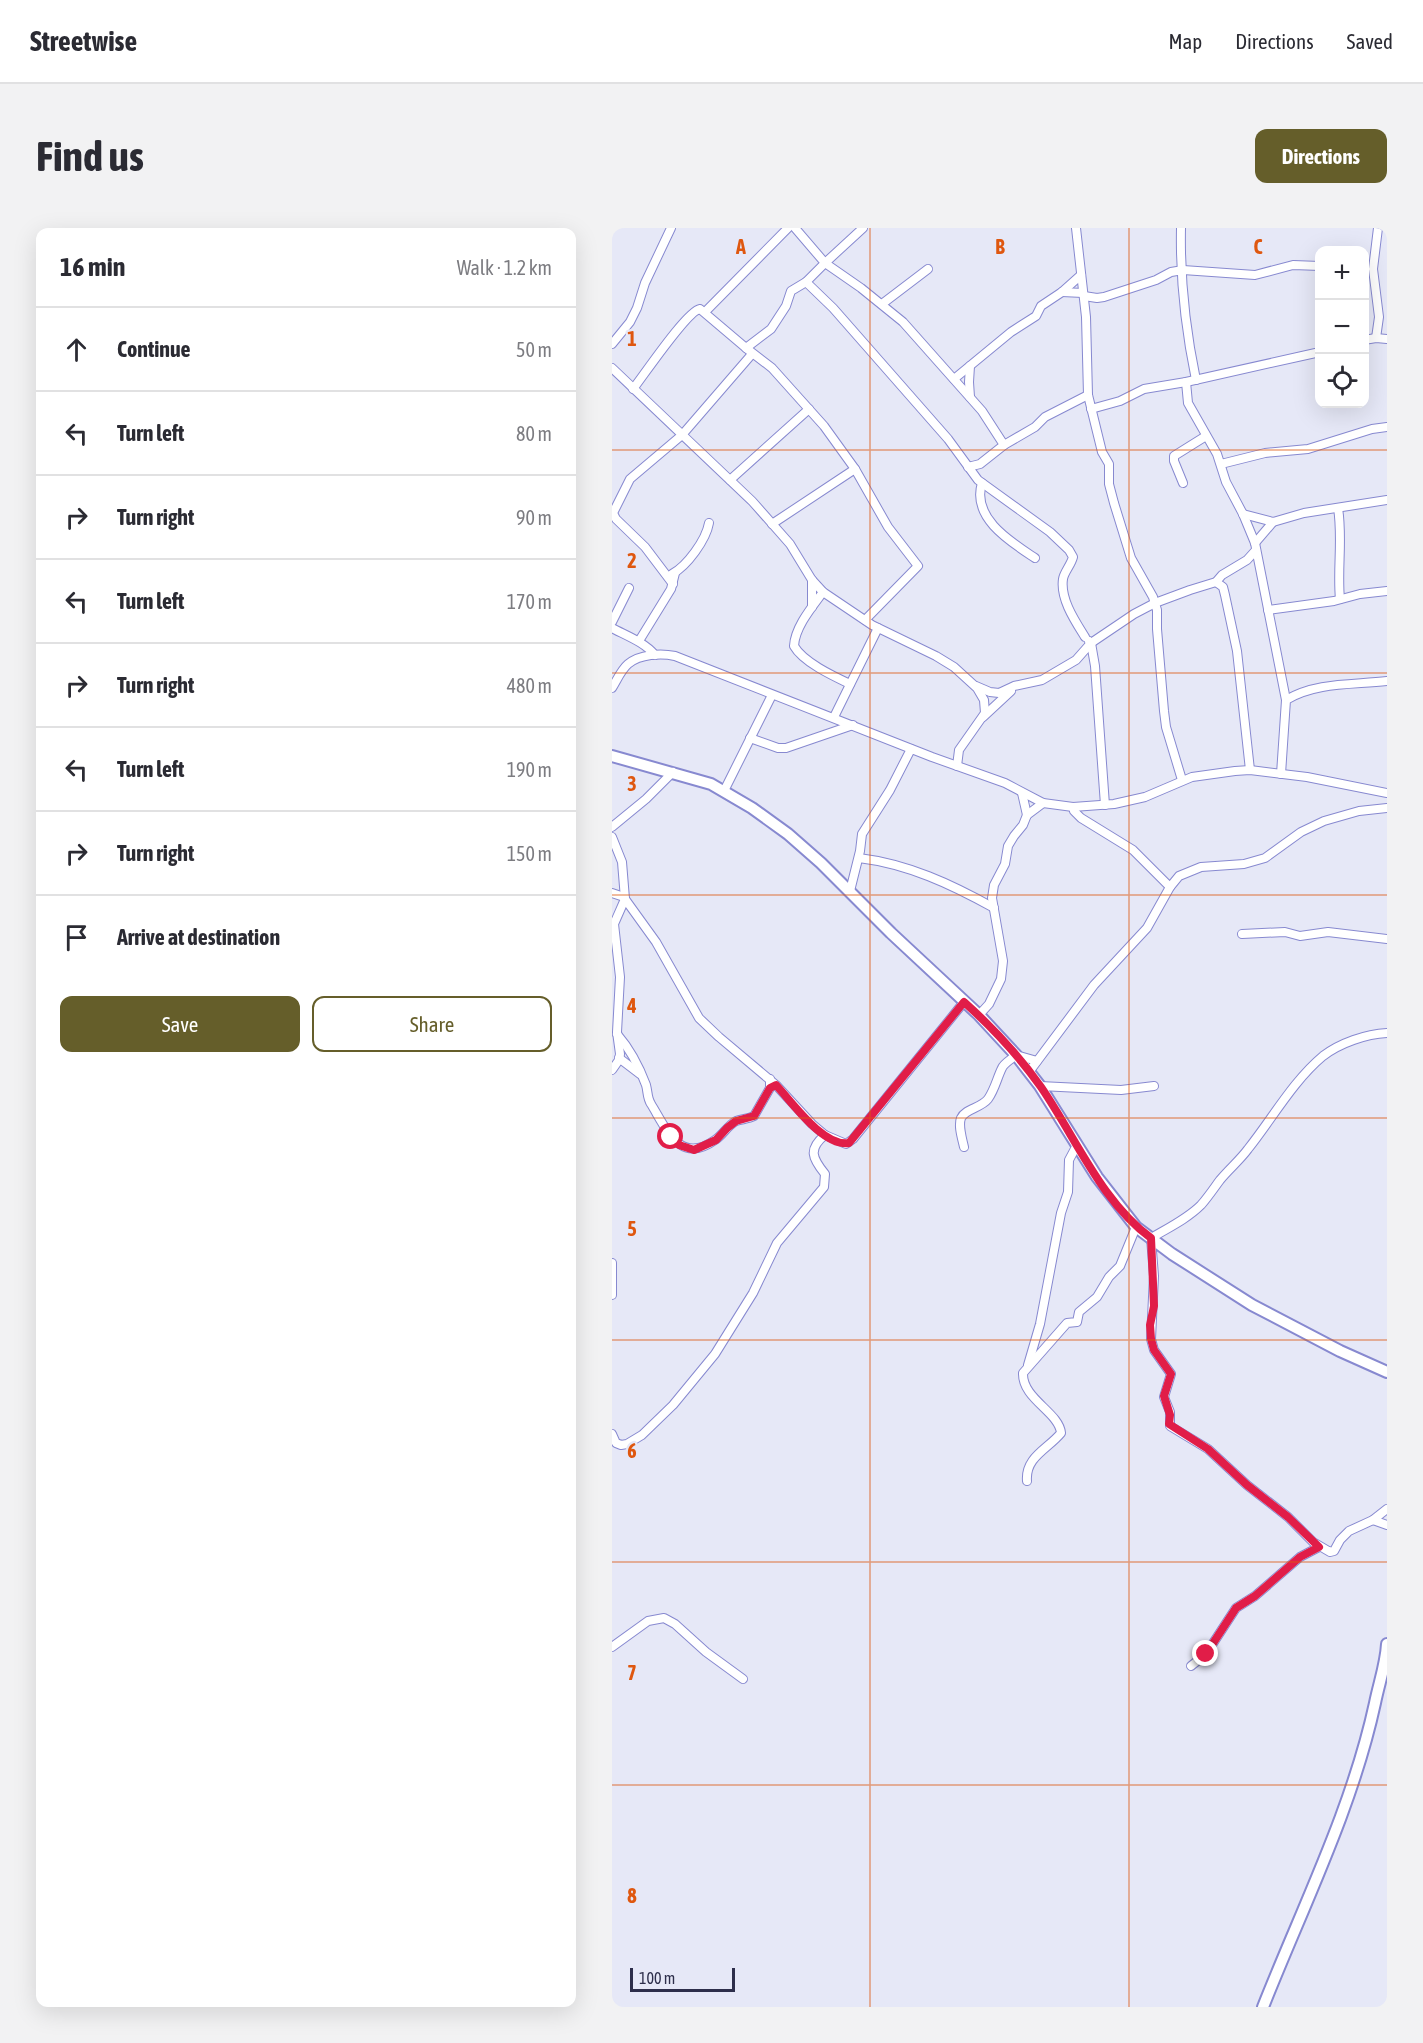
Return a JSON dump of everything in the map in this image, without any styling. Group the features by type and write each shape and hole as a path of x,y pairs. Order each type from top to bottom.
{"street":[{"path":"612,344 638,308 645,284 671,228"},
{"path":"705,312 788,228"},
{"path":"795,228 825,263 903,322 982,411 1004,445"},
{"path":"639,642 673,584 671,574 616,519 613,513 630,479 682,435 749,351 771,329 786,306 791,291 806,282 863,228"},
{"path":"1077,228 1086,316 1088,395 1102,452 1109,464 1112,494 1131,558 1155,603 1166,727 1182,780"},
{"path":"1180,228 1188,336 1196,380"},
{"path":"1376,338 1378,317 1369,269 1378,228"},
{"path":"1062,292 1097,298 1156,280 1171,272 1183,270 1255,275 1293,265 1315,266"},
{"path":"882,304 928,269"},
{"path":"954,379 1011,332 1036,316 1048,299 1062,292 1081,275"},
{"path":"806,282 833,308 948,439 980,481 1050,531 1072,554 1072,561 1063,578 1064,593 1072,617 1088,640 1095,666 1105,805"},
{"path":"633,389 691,314 698,309 705,312 772,368 824,426 855,469 888,527 918,566 865,620"},
{"path":"1369,339 1387,339"},
{"path":"1091,409 1120,401 1144,389 1196,380 1315,352"},
{"path":"970,366 970,397"},
{"path":"612,368 730,480 772,524 800,557 812,580 823,592 878,628 954,667 975,686 984,700 983,717"},
{"path":"1186,382 1188,403 1221,464 1226,482 1243,514 1255,547 1286,700 1281,774"},
{"path":"968,467 980,464 1004,445 1035,427 1045,417 1088,395"},
{"path":"730,480 809,409"},
{"path":"1221,464 1265,453 1308,450 1372,429 1387,427"},
{"path":"1183,483 1174,456 1206,436"},
{"path":"980,464 980,496 984,512 1001,535 1035,558"},
{"path":"772,524 855,469"},
{"path":"1243,514 1273,522 1304,513 1387,500"},
{"path":"1338,508 1340,600"},
{"path":"975,686 995,693 1042,680 1079,657 1088,640 1134,614 1155,603 1216,582 1222,575 1247,560 1273,522"},
{"path":"671,574 704,539 710,523"},
{"path":"812,580 812,607"},
{"path":"1216,582 1223,586 1237,651 1250,771"},
{"path":"612,622 629,588"},
{"path":"1268,610 1387,591"},
{"path":"823,592 795,637 795,650 829,674 850,684"},
{"path":"612,628 649,648 655,655"},
{"path":"834,717 878,628"},
{"path":"612,688 628,664 655,655 675,656 1005,783 1043,803 1073,807 1105,805 1145,797 1192,777 1235,771 1281,774 1342,783 1387,793"},
{"path":"1286,700 1298,693 1322,687 1387,681"},
{"path":"957,766 959,750 983,717 993,710 1000,699 1019,685"},
{"path":"724,791 772,695"},
{"path":"750,738 778,748 786,748 853,725"},
{"path":"849,891 859,858 862,834 890,790 911,748"},
{"path":"612,756 711,784 752,808 788,834 979,1015 1016,1055 1040,1086 1117,1205 1136,1227 1252,1305 1340,1351 1387,1372"},
{"path":"612,827 646,799 673,772"},
{"path":"1022,793 1027,815"},
{"path":"979,1015 989,1004 1001,979 1003,961 992,898 994,885 1005,864 1008,846 1023,825 1027,815 1043,803"},
{"path":"1073,807 1074,812 1081,818 1133,850 1170,887"},
{"path":"1029,1072 1094,985 1147,928 1170,887 1179,876 1194,868 1244,864 1265,858 1301,832 1330,818 1387,807"},
{"path":"612,837 622,862 625,898 614,924 620,977 617,1034 620,1053 612,1070"},
{"path":"859,858 884,861 919,872 954,886 994,908"},
{"path":"612,893 625,898 656,942 699,1018 825,1135 842,1144 849,1143 964,1002"},
{"path":"1242,934 1285,932 1300,936 1328,932 1387,939"},
{"path":"1151,1238 1189,1215 1201,1204 1228,1170 1250,1148 1268,1120 1318,1061 1338,1047 1375,1033 1387,1033"},
{"path":"617,1034 631,1050 647,1088 648,1099 671,1137 679,1145 694,1150 716,1140 736,1121 754,1116 772,1084"},
{"path":"1016,1055 1037,1061"},
{"path":"964,1147 960,1125 962,1118 968,1111 981,1106 988,1099 1004,1066 1016,1055"},
{"path":"619,1058 641,1075"},
{"path":"1040,1086 1121,1090 1154,1086"},
{"path":"612,1434 616,1443 621,1445 642,1435 673,1405 715,1354 753,1293 777,1243 824,1187 825,1174 818,1165 813,1152 816,1143 825,1135"},
{"path":"1028,1367 1040,1324 1061,1213 1068,1192 1069,1160 1077,1145"},
{"path":"1027,1481 1026,1471 1029,1464 1061,1433 1058,1424 1024,1383 1023,1373 1054,1336 1067,1323 1077,1322 1079,1312 1097,1297 1109,1277 1122,1263 1136,1227"},
{"path":"1151,1238 1154,1306 1150,1325 1151,1339 1154,1350 1171,1374 1164,1396 1170,1415 1169,1424 1208,1449 1247,1485 1288,1517 1319,1547 1330,1552 1334,1551 1340,1540 1349,1532 1373,1520 1387,1509"},
{"path":"612,1263 612,1294"},
{"path":"1373,1520 1387,1525"},
{"path":"1191,1666 1206,1654 1236,1608 1255,1596 1300,1557 1319,1547"},
{"path":"612,1647 648,1621 664,1618 675,1624 706,1652 743,1679"},
{"path":"1263,2007 1339,1825 1368,1737 1387,1644"}],"route":[{"path":"671,1137 679,1145 694,1150 716,1140 736,1121 754,1116 770,1088 776,1085 825,1135 836,1142 849,1143 964,1002 979,1015 1016,1055 1040,1086 1117,1205 1136,1227 1151,1238 1154,1276 1151,1339 1154,1350 1171,1374 1164,1396 1170,1412 1169,1424 1208,1449 1247,1485 1288,1517 1319,1547 1300,1557 1255,1596 1236,1608 1206,1654"}]}
